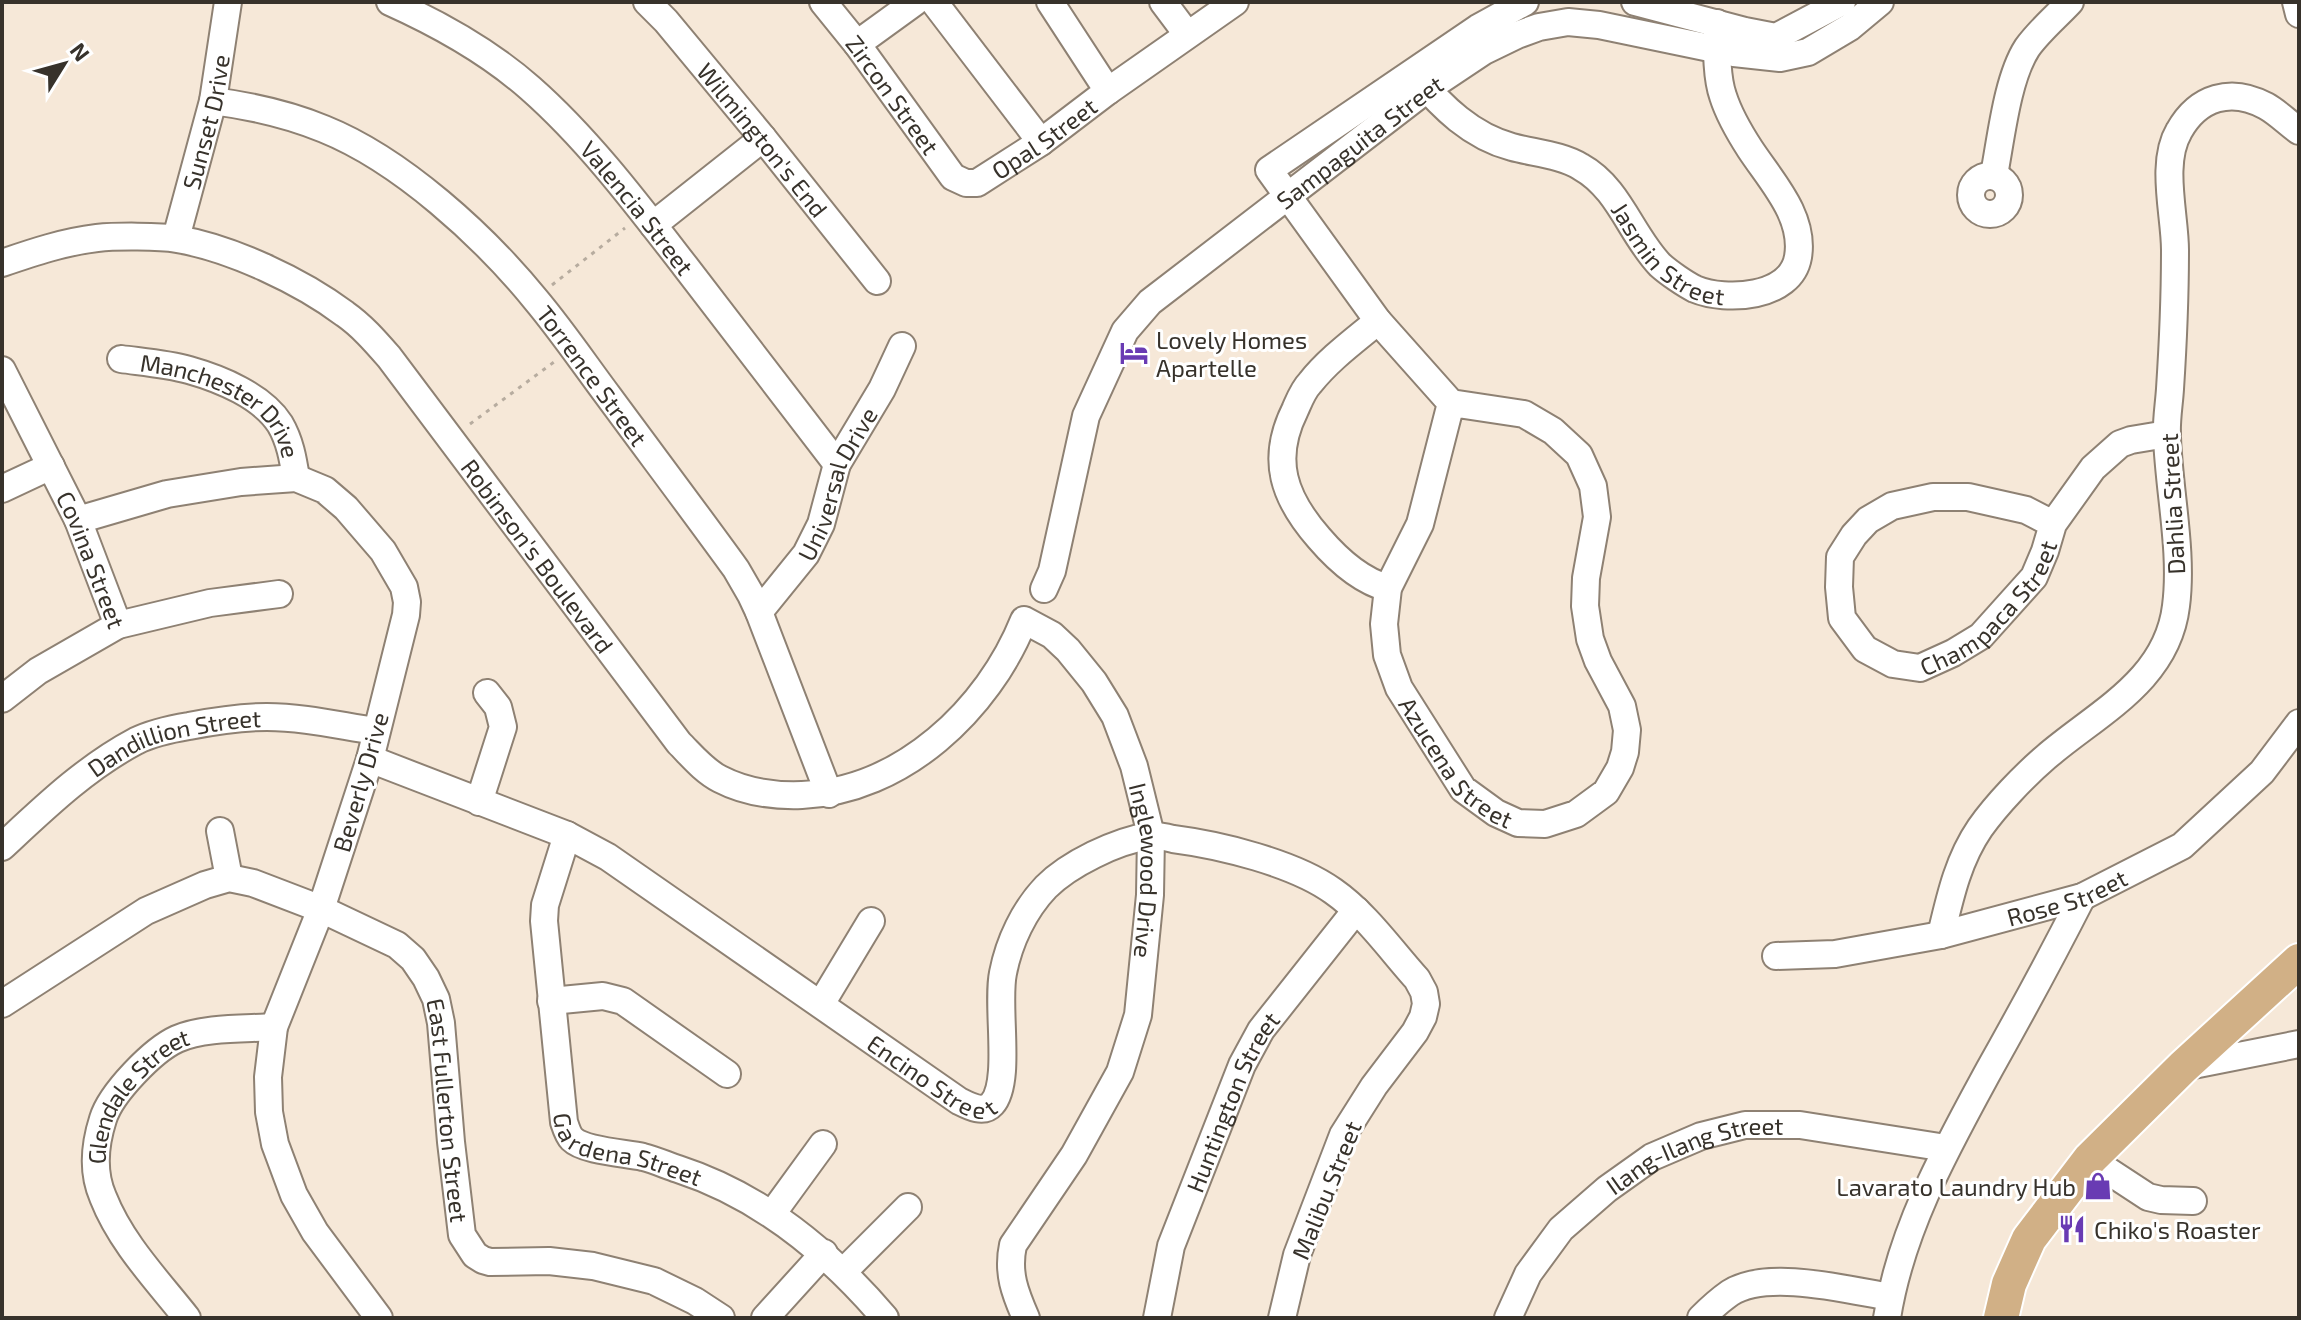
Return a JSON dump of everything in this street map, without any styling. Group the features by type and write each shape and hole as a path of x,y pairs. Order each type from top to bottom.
{"main road":[{"path":"2001,1318 2009,1284 2029,1239 2090,1159 2183,1067 2299,961"}],"street":[{"name":"Sunset Drive","path":"176,238 213,101 228,2"},
{"name":"Valencia Street","path":"390,2 427,19 474,47 528,87 571,128 648,219 837,464"},
{"name":"Wilmington's End","path":"647,2 763,138 877,281"},
{"name":"Zircon Street","path":"823,2 953,177 966,183"},
{"path":"857,44 915,2"},
{"path":"934,2 1041,142"},
{"name":"Opal Street","path":"966,183 977,183 1041,142 1108,91 1050,2"},
{"path":"1163,2 1187,34"},
{"path":"1108,91 1235,2"},
{"name":"Sampaguita Street","path":"1044,589 1052,571 1086,416 1125,331 1150,302 1289,195 1478,28 1525,2"},
{"name":"Sampaguita Street","path":"1635,2 1717,36 1734,53 1778,47 1808,52 1850,27 1880,2"},
{"path":"1778,47 1842,2"},
{"path":"1994,175 2008,102 2025,50 2070,2"},
{"path":"2296,2 2299,14"},
{"name":"Sampaguita Street","path":"1289,195 1269,170 1421,81 1517,35 1568,22 1717,36"},
{"name":"Jasmin Street","path":"1421,81 1474,132 1507,146 1579,165 1596,176 1661,265 1695,289 1722,296 1743,295 1768,290 1784,282 1793,271 1798,257 1798,243 1795,222 1785,199 1733,120 1721,92 1717,36"},
{"name":"Dahlia Street","path":"1941,935 1956,873 1980,828 2045,757 2140,681 2163,651 2176,608 2177,564 2167,434 2175,248 2171,151 2179,131 2191,115 2209,100 2236,95 2266,106 2299,131"},
{"name":"Torrence Street","path":"213,101 278,113 326,129 365,149 446,209 535,298 736,569 759,612 829,794"},
{"path":"648,219 763,138"},
{"path":"1289,195 1378,321 1451,403"},
{"name":"Robinson's Boulevard","path":"2,263 54,245 100,238 176,238 225,252 289,279 344,313 389,357 671,732 699,763 719,779 746,789 779,796 829,794 874,780 911,760 946,732 984,691 1000,668 1024,620"},
{"path":"1378,321 1332,359 1307,385 1282,445 1282,472 1305,523 1326,547 1375,585 1388,588"},
{"name":"Universal Drive","path":"759,612 806,554 821,524 837,464 882,389 902,346"},
{"name":"Manchester Drive","path":"121,359 188,369 236,388 267,408 279,422 292,450 296,478"},
{"name":"Covina Street","path":"2,370 78,520 118,625 38,671 2,699"},
{"name":"Azucena Street","path":"1451,403 1524,414 1553,431 1579,455 1593,486 1597,517 1586,578 1585,606 1590,639 1622,706 1627,730 1620,768 1606,792 1576,814 1545,824 1518,823 1496,813 1463,789 1399,688 1387,655 1384,624 1388,588 1420,524 1451,403"},
{"name":"Champaca Street","path":"2053,524 2026,510 1968,497 1933,497 1892,506 1868,520 1840,557 1842,618 1865,649 1893,664 1920,668 1953,653 1981,636 2034,577 2053,524 2086,477 2108,454 2131,440 2167,434"},
{"path":"2,489 51,466"},
{"path":"78,520 167,494 241,482 296,478"},
{"name":"Beverly Drive","path":"296,478 325,490 346,508 383,551 404,587 407,602 370,759 321,909 274,1027 268,1077 269,1112 275,1144 294,1195 315,1232 379,1318"},
{"path":"118,625 210,603 279,594"},
{"name":"Inglewood Drive","path":"1024,620 1052,635 1068,650 1094,682 1115,716 1134,766 1151,835 1150,895 1138,1015 1120,1072 1074,1155 1013,1245 1009,1262 1011,1281 1026,1318"},
{"path":"479,802 503,727 498,707 487,693"},
{"name":"Dandillion Street","path":"2,847 62,791 109,757 139,740 168,730 222,719 269,717 376,731"},
{"name":"Rose Street","path":"1776,956 1835,954 1941,935 2082,897 2182,846 2262,772 2299,723"},
{"name":"Encino Street","path":"370,759 567,835 608,857 959,1101 972,1107 988,1108 999,1094 1003,1074 1002,974 1024,916 1047,886 1075,865 1111,848 1151,835 1246,855 1290,869 1333,891 1356,910 1417,979 1426,1004 1415,1032"},
{"path":"220,831 229,878"},
{"name":"Gardena Street","path":"567,835 545,905 544,921 564,1122 572,1139 590,1147 644,1158 732,1191 772,1214 824,1253 885,1318"},
{"path":"2,1004 146,911 205,885 229,878 253,883 321,909"},
{"path":"1701,1318 1732,1292 1755,1285 1790,1281 1889,1307 1911,1228 1946,1148 2082,897"},
{"name":"East Fullerton Street","path":"321,909 397,945 413,959 431,988 441,1023 462,1235 475,1255 490,1262 549,1261 593,1266 654,1281 721,1318"},
{"name":"Huntington Street","path":"1157,1318 1171,1246 1242,1065 1261,1030 1356,910"},
{"path":"821,1004 871,921"},
{"path":"551,1001 603,996 623,1001 727,1074"},
{"name":"Glendale Street","path":"187,1318 116,1224 102,1196 95,1154 103,1116 142,1065 159,1049 178,1038 199,1033 274,1027"},
{"name":"Malibu Street","path":"1282,1318 1297,1255 1343,1135 1374,1086 1415,1032"},
{"path":"2183,1067 2299,1044"},
{"name":"Ilang-Ilang Street","path":"1508,1318 1528,1274 1561,1229 1607,1189 1652,1157 1701,1136 1745,1125 1800,1125 1946,1148"},
{"path":"772,1214 823,1144"},
{"path":"2090,1159 2148,1197 2193,1201"},
{"path":"843,1272 908,1207"},
{"path":"765,1318 824,1253"}],"path":[{"path":"535,298 648,219"},
{"path":"450,438 573,348"}],"place":[{"name":"Lovely Homes Apartelle","path":"1134,353"},
{"name":"Lavarato Laundry Hub","path":"2098,1186"},
{"name":"Chiko's Roaster","path":"2072,1229"}]}
